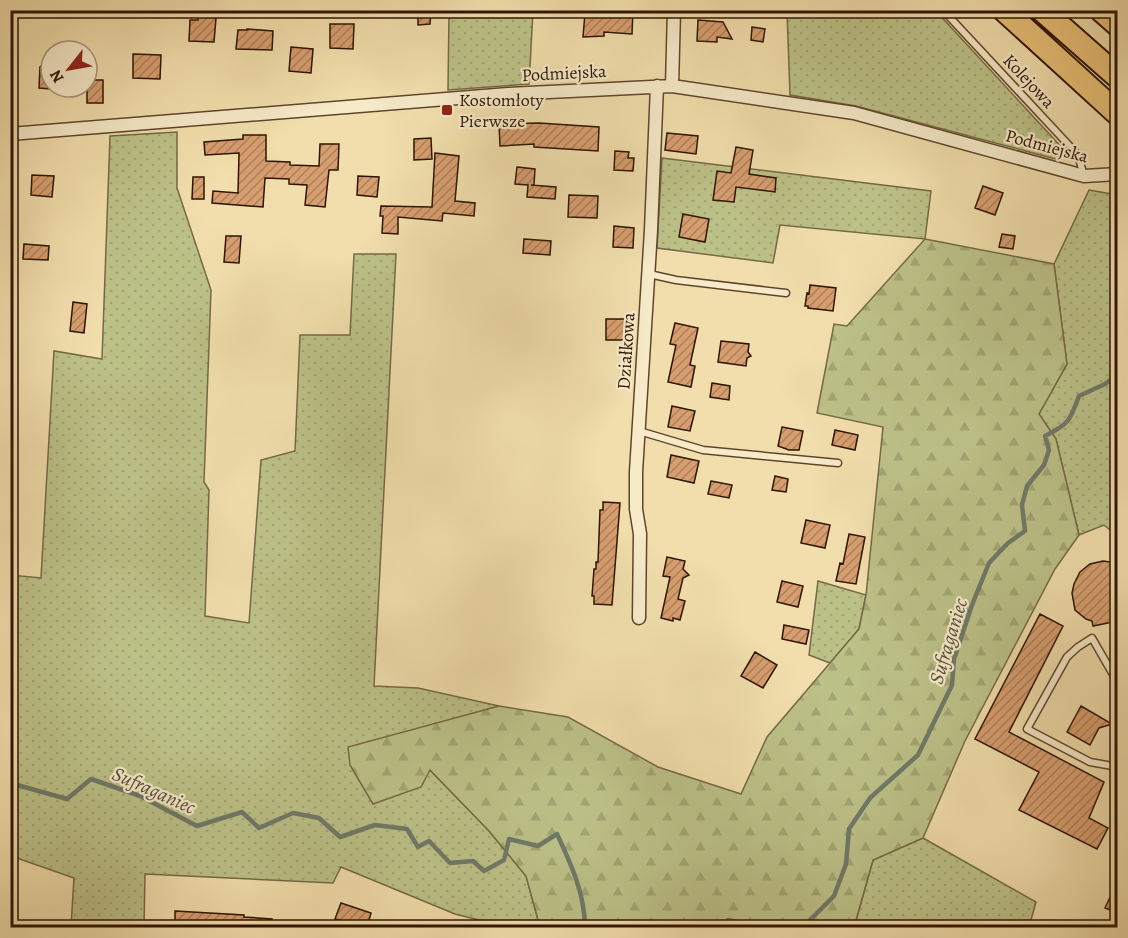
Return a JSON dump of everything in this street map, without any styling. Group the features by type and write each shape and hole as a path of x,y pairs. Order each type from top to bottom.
{"highway":[{"path":"1004,10 1118,114"},
{"path":"1042,10 1118,77"},
{"path":"1101,10 1118,25"}],"street":[{"path":"672,86 674,10"},
{"name":"Działkowa","path":"639,618 640,534 636,509 657,86"},
{"name":"Podmiejska","path":"10,134 508,94 672,86 854,113 1084,177 1114,175"}],"lane":[{"name":"Kolejowa","path":"943,10 1078,155 1084,177"},
{"path":"649,274 676,280 786,293"},
{"path":"639,430 703,450 838,463"},
{"path":"1118,683 1092,638 1067,657 1027,729 1090,762 1118,766"}],"green space":[{"path":"449,11 533,11 529,84 448,90"},
{"path":"787,11 936,11 1065,151 1059,160 856,106 790,95"},
{"path":"177,132 177,188 211,290 204,482 209,490 205,616 249,623 261,460 295,451 300,335 350,335 354,254 396,254 374,686 418,688 499,706 454,719 430,770 489,831 526,876 540,927 507,927 455,914 341,867 333,883 145,874 144,927 71,927 74,878 11,856 11,575 41,578 54,351 102,359 110,136"},
{"path":"662,158 931,191 925,239 780,225 773,263 657,248"},
{"path":"1089,190 1117,195 1117,536 1104,525 1079,535 1056,439 1039,414 1067,364 1054,264"},
{"path":"925,239 1054,264 1067,364 1039,414 1056,439 1079,535 1055,569 965,741 923,838 873,860 854,927 540,927 526,876 489,831 430,770 421,787 373,804 350,765 348,747 499,706 568,717 658,767 741,794 767,737 859,629 866,595 883,427 817,413 834,324 847,326"},
{"path":"818,581 866,595 859,629 830,663 809,655"},
{"path":"923,838 1036,902 1029,927 854,928 873,860"}],"building":[{"path":"199,10 212,10 211,17 216,18 214,42 189,41 190,20 198,20"},
{"path":"418,10 431,12 430,24 418,25"},
{"path":"615,10 633,10 632,34 604,32 604,36 583,37 585,13 615,15"},
{"path":"698,20 723,22 732,39 717,37 717,42 697,41"},
{"path":"330,24 354,24 353,49 330,48"},
{"path":"752,27 765,29 763,42 751,40"},
{"path":"238,30 273,31 272,50 236,49"},
{"path":"291,47 313,49 311,73 289,71"},
{"path":"133,54 161,55 160,79 133,78"},
{"path":"99,80 103,80 103,103 87,103 87,99 99,99"},
{"path":"539,123 599,127 598,151 534,147 534,144 500,146 499,124"},
{"path":"667,133 698,136 696,154 665,150"},
{"path":"243,135 266,135 266,161 290,162 290,165 319,166 320,144 339,144 338,170 329,170 325,207 305,205 307,185 289,184 289,179 265,178 263,207 212,203 213,191 238,193 239,153 205,155 204,142 243,139"},
{"path":"431,138 432,159 414,160 414,139"},
{"path":"736,147 753,150 749,174 776,178 775,192 736,187 734,202 713,200 717,171 731,173"},
{"path":"615,151 629,152 628,158 634,158 633,171 614,170"},
{"path":"435,153 459,156 455,201 475,203 474,216 443,213 442,221 398,217 398,234 382,233 381,206 432,207"},
{"path":"517,167 535,169 534,185 531,185 556,187 555,199 527,197 528,185 515,184"},
{"path":"32,175 54,176 52,197 31,195"},
{"path":"358,176 379,177 377,197 357,195"},
{"path":"193,177 204,177 204,199 192,199"},
{"path":"983,186 1003,193 995,215 975,208"},
{"path":"569,195 598,196 597,218 568,217"},
{"path":"683,214 709,219 705,242 679,237"},
{"path":"614,226 634,228 633,248 613,247"},
{"path":"1002,234 1015,236 1013,249 999,247"},
{"path":"226,236 241,236 239,263 224,262"},
{"path":"524,239 551,241 550,255 523,253"},
{"path":"24,244 49,246 48,260 23,259"},
{"path":"810,285 836,288 833,311 805,306"},
{"path":"73,302 87,304 84,333 70,331"},
{"path":"606,319 626,319 626,340 606,340"},
{"path":"675,323 698,328 690,365 695,366 691,387 668,382 676,345 670,344"},
{"path":"721,341 749,344 748,352 751,356 747,358 746,366 718,362"},
{"path":"712,383 730,386 729,400 710,397"},
{"path":"672,406 695,411 690,431 668,427"},
{"path":"782,427 803,431 799,450 789,450 778,446"},
{"path":"835,430 858,435 855,450 832,445"},
{"path":"671,455 699,461 694,483 667,477"},
{"path":"775,476 788,479 786,492 772,490"},
{"path":"711,481 732,485 729,498 708,494"},
{"path":"603,502 620,503 612,605 594,604 594,596 592,596 594,569 598,562 600,510 603,510"},
{"path":"806,520 830,525 825,548 801,543"},
{"path":"849,534 865,537 856,584 836,581 840,563 843,564"},
{"path":"667,557 685,561 683,569 689,575 683,578 678,599 685,601 680,620 661,618 670,577 663,576"},
{"path":"1103,561 1118,567 1118,621 1093,626 1092,621 1075,610 1072,593 1080,572 1090,564"},
{"path":"782,581 803,586 798,607 777,602"},
{"path":"1040,614 1063,626 1009,732 1104,782 1089,818 1108,828 1097,849 1019,810 1039,772 975,739"},
{"path":"784,625 809,630 806,644 782,639"},
{"path":"755,652 777,665 763,688 741,676"},
{"path":"1081,706 1112,724 1099,728 1090,745 1067,732"},
{"path":"1118,880 1118,913 1105,908"},
{"path":"341,903 371,913 367,927 335,919"},
{"path":"175,911 272,919 272,927 175,927"}],"waterway":[{"name":"Sufraganiec","path":"800,928 834,896 846,864 849,829 870,798 918,755 952,685 954,659 989,563 1008,543 1025,531 1022,505 1027,486 1044,465 1049,450 1045,436 1068,421 1079,396 1105,384 1118,374"},
{"name":"Sufraganiec","path":"10,783 67,799 91,779 140,796 197,826 242,812 259,828 293,813 319,818 340,837 375,825 407,829 418,847 429,841 450,863 473,861 484,871 504,860 509,839 538,846 557,834 580,891 585,928"},
{"name":"Sufraganiec","path":"728,928 728,920 769,928"}],"place":[{"name":"Kostomłoty Pierwsze","path":"447,110"}]}
